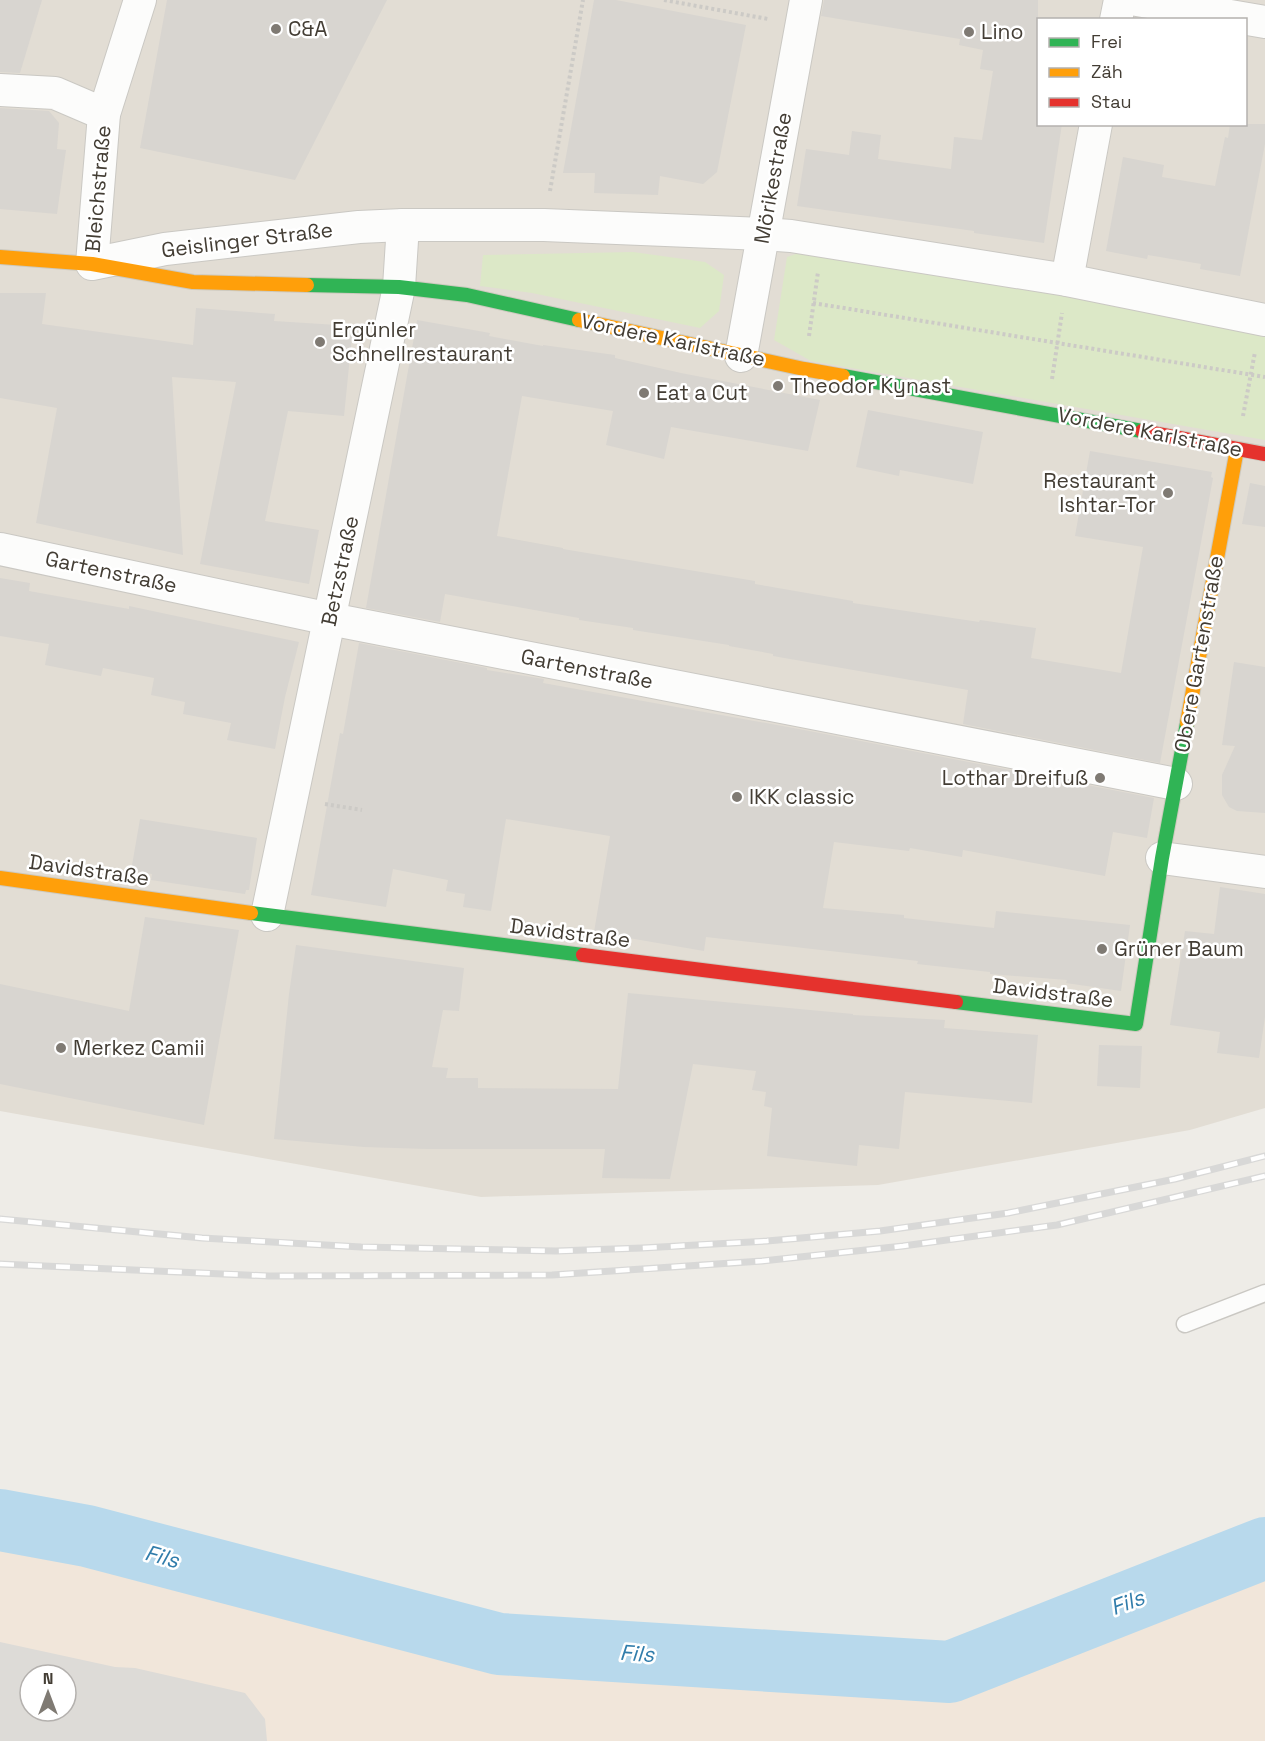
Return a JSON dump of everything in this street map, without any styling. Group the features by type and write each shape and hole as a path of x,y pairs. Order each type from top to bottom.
{"street":[{"name":"Bleichstraße","path":"92,264 104,114 140,0"},
{"path":"1116,18 1120,0"},
{"path":"1137,0 1242,18"},
{"name":"Mörikestraße","path":"741,356 803,13"},
{"path":"1247,19 1265,22"},
{"name":"Bleichstraße","path":"0,90 55,93 104,114"},
{"path":"1066,280 1096,126"},
{"path":"403,225 544,225 791,236 1264,314"},
{"name":"Geislinger Straße","path":"92,264 165,249 359,227 403,225"},
{"name":"Betzstraße","path":"267,915 399,287 403,225"},
{"name":"Geislinger Straße","path":"0,257 92,264 193,282 399,287"},
{"name":"Vordere Karlstraße","path":"399,287 467,295 804,369 1265,454"},
{"name":"Obere Gartenstraße","path":"1136,1024 1162,858 1237,449"},
{"name":"Gartenstraße","path":"0,549 330,618 1176,784"},
{"path":"1162,858 1265,872"},
{"name":"Davidstraße","path":"0,878 267,915 1136,1024"}],"lane":[{"path":"1185,1324 1265,1293"}],"path":[{"path":"544,225 583,0"},
{"path":"664,0 803,13"},
{"path":"804,369 822,242"},
{"path":"1047,413 1066,280"},
{"path":"813,303 1265,377"},
{"path":"1237,449 1264,314"}],"shaded area":[{"path":"0,0 1265,0 1265,1108 1190,1130 878,1185 481,1197 0,1111"},
{"path":"0,1544 960,1680 1265,1577 1265,1741 0,1741"},
{"path":"0,1642 115,1667 135,1668 245,1693 265,1719 267,1741 0,1741"}],"green space":[{"path":"808,250 1265,328 1265,440 811,361 774,340 787,257"},
{"path":"633,252 705,262 724,275 719,311 700,328 532,293 480,286 483,255"}],"building":[{"path":"0,0 42,0 20,73 0,72"},
{"path":"167,0 387,0 295,180 140,148"},
{"path":"594,0 616,0 746,25 717,172 703,184 660,176 658,195 594,193 595,173 563,173"},
{"path":"824,0 1038,0 1037,126 1062,126 1044,243 797,206 806,149 849,155 852,131 881,135 878,159 951,169 954,137 982,140 993,71 980,69 983,50 959,45 960,39 821,16"},
{"path":"0,108 49,111 59,123 57,149 66,150 57,214 0,209"},
{"path":"1265,124 1265,144 1240,276 1200,269 1201,264 1148,255 1147,259 1106,251 1123,157 1164,165 1162,177 1215,186 1225,137 1228,138 1230,126"},
{"path":"0,293 46,293 42,324 193,345 196,308 275,314 274,321 353,326 344,416 288,411 265,521 319,530 309,584 200,564 236,382 172,377 183,555 36,523 57,408 0,398"},
{"path":"417,320 490,333 489,336 543,346 615,355 615,358 681,373 820,400 808,451 671,427 664,459 606,445 613,411 522,396 497,536 755,581 755,584 853,601 853,603 1036,628 1031,658 1121,673 1143,547 1075,536 1090,451 1212,472 1211,477 1213,478 1160,763 963,724 968,690 445,594 440,622 366,608"},
{"path":"868,410 983,432 973,484 900,470 899,476 856,467"},
{"path":"1250,483 1265,486 1265,527 1242,524"},
{"path":"0,578 30,583 29,591 129,609 129,606 299,642 275,749 227,740 231,723 183,714 185,702 151,695 154,678 103,668 101,676 45,665 49,644 0,636"},
{"path":"359,643 487,668 487,670 544,679 543,683 799,729 1154,798 1147,838 1113,832 1105,876 963,850 962,857 910,848 909,851 834,842 823,908 904,915 904,918 994,928 996,911 1130,925 1121,991 1066,983 1067,980 990,974 990,972 917,964 918,961 706,937 704,951 594,932 610,836 506,819 491,911 463,907 465,894 446,891 448,880 393,869 386,907 311,895 340,733 343,734"},
{"path":"1234,662 1265,667 1265,813 1237,811 1229,807 1222,795 1222,775 1235,746 1222,745"},
{"path":"140,819 257,838 249,890 246,890 245,894 151,880 152,874 131,871"},
{"path":"1220,887 1265,894 1265,1017 1259,1058 1217,1053 1220,1032 1170,1025 1185,931 1214,934"},
{"path":"145,917 239,930 204,1125 0,1084 0,984 129,1011"},
{"path":"296,945 464,968 459,1011 443,1010 432,1067 448,1068 446,1078 478,1078 478,1088 618,1089 628,993 853,1015 945,1020 944,1028 1038,1035 1032,1103 905,1092 899,1149 859,1145 857,1166 767,1156 772,1108 764,1106 766,1092 752,1090 756,1071 693,1064 670,1179 602,1178 605,1149 427,1149 364,1147 274,1139"},
{"path":"1099,1045 1142,1046 1140,1088 1097,1086"}],"waterway":[{"name":"Fils","path":"0,1520 87,1536 499,1644 950,1672 1265,1548"}],"railway":[{"path":"0,1219 202,1238 361,1247 556,1251 642,1248 767,1241 880,1231 1008,1213 1175,1179 1265,1156"},
{"path":"0,1264 269,1276 552,1275 762,1261 903,1246 1057,1225 1265,1176"}],"traffic: fast":[{"path":"307,285 399,287 467,295 579,320"},
{"path":"843,376 1142,431"},
{"path":"956,1002 1136,1024 1162,858 1187,723"},
{"path":"251,913 583,955"}],"traffic: slow":[{"path":"0,257 92,264 193,282 307,285"},
{"path":"579,320 843,376"},
{"path":"1187,723 1237,449"},
{"path":"0,878 251,913"}],"traffic: jam":[{"path":"1142,431 1265,454"},
{"path":"583,955 956,1002"}],"place":[{"name":"C&A","path":"276,29"},
{"name":"Lino","path":"969,32"},
{"name":"Ergünler Schnellrestaurant","path":"320,342"},
{"name":"Theodor Kynast","path":"778,386"},
{"name":"Eat a Cut","path":"644,393"},
{"name":"Restaurant Ishtar-Tor","path":"1168,493"},
{"name":"Lothar Dreifuß","path":"1100,778"},
{"name":"IKK classic","path":"737,797"},
{"name":"Grüner Baum","path":"1102,949"},
{"name":"Merkez Camii","path":"61,1048"}]}
